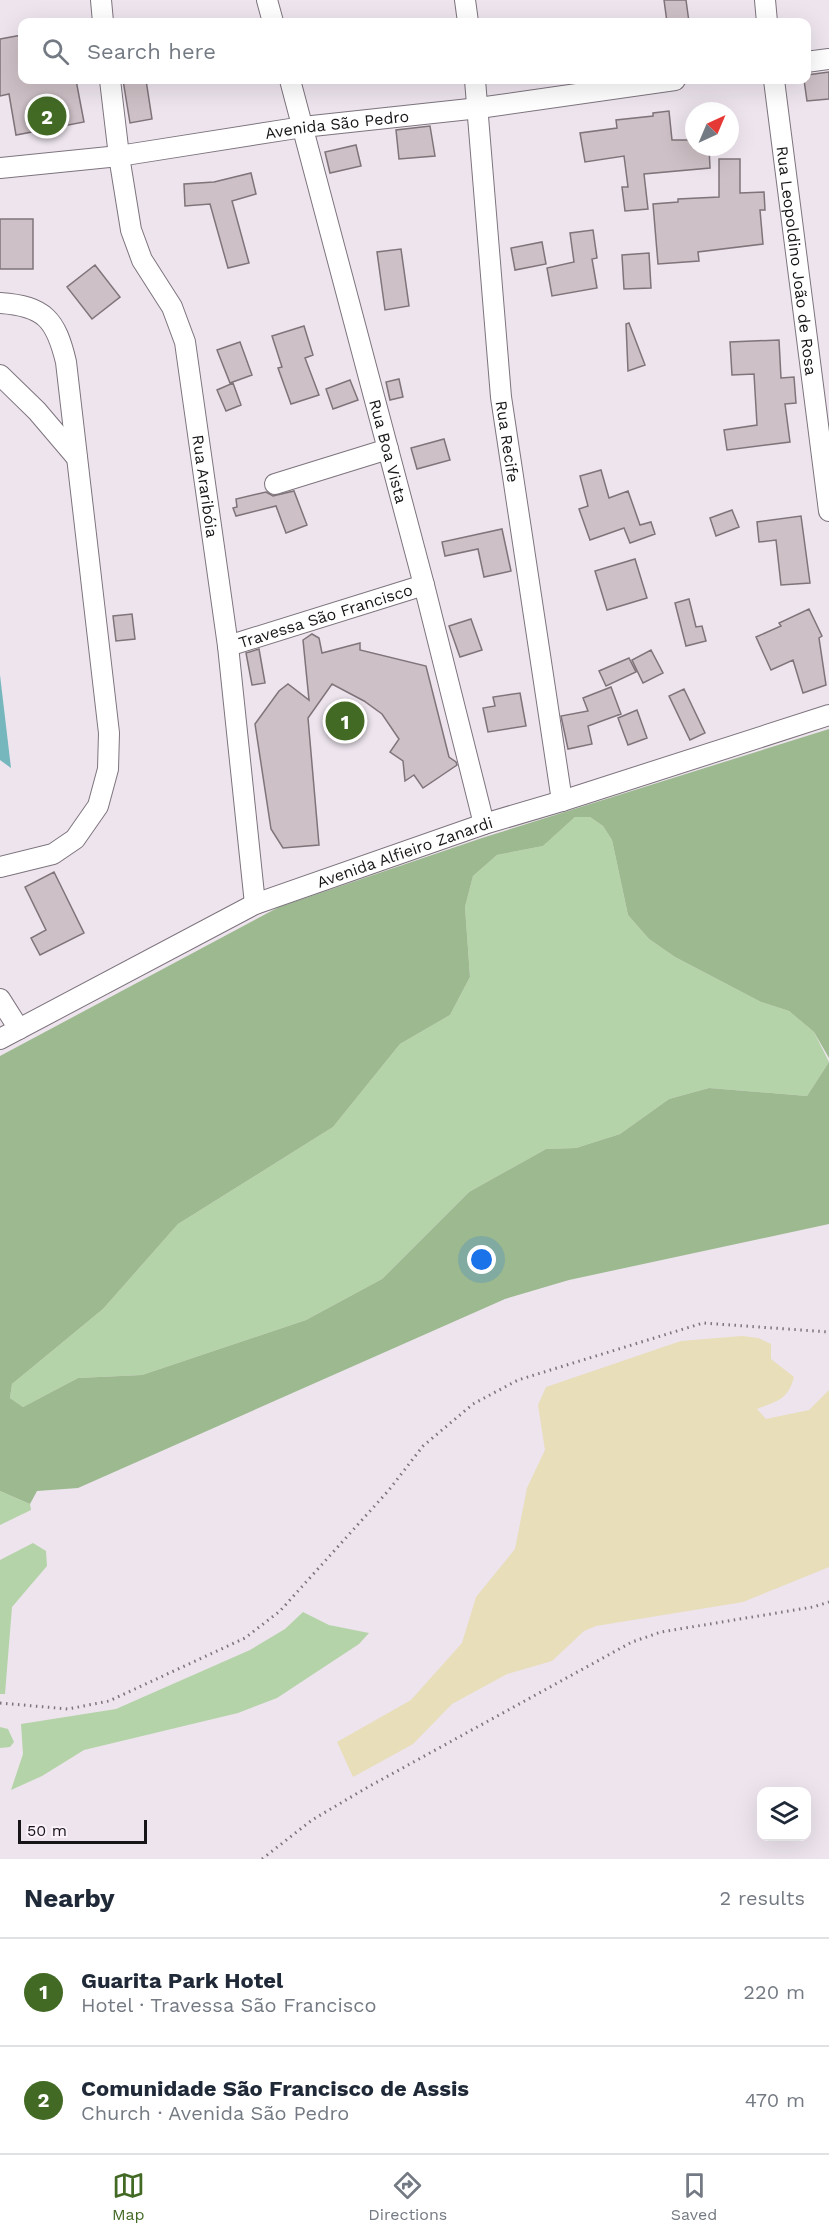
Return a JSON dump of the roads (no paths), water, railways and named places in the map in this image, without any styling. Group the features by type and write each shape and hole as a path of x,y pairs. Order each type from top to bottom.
{"street":[{"path":"100,0 102,18"},
{"path":"267,0 272,18"},
{"path":"465,0 467,18"},
{"path":"765,0 767,18"},
{"path":"811,61 829,59"},
{"name":"Rua Araribóia","path":"110,84 131,230 142,260 172,307 186,342 228,646 255,904"},
{"name":"Rua Boa Vista","path":"291,84 484,824"},
{"name":"Rua Recife","path":"476,84 501,397 562,801"},
{"name":"Avenida São Pedro","path":"0,168 119,156 303,127 479,108 647,84"},
{"name":"Rua Leopoldino João de Rosa","path":"775,84 829,511"},
{"path":"0,303 24,305 44,315 60,336 66,362 109,733 108,769 98,806 75,839 53,854 0,867"},
{"path":"0,375 37,411 77,458"},
{"path":"275,484 388,449"},
{"name":"Travessa São Francisco","path":"228,646 423,585"},
{"name":"Avenida Alfieiro Zanardi","path":"0,1039 255,904 484,824 829,715"},
{"path":"0,999 19,1029"}],"water":[{"path":"0,675 11,768 0,760"}],"place":[{"name":"Comunidade São Francisco de Assis","path":"47,116"},
{"name":"Guarita Park Hotel","path":"345,721"}]}
